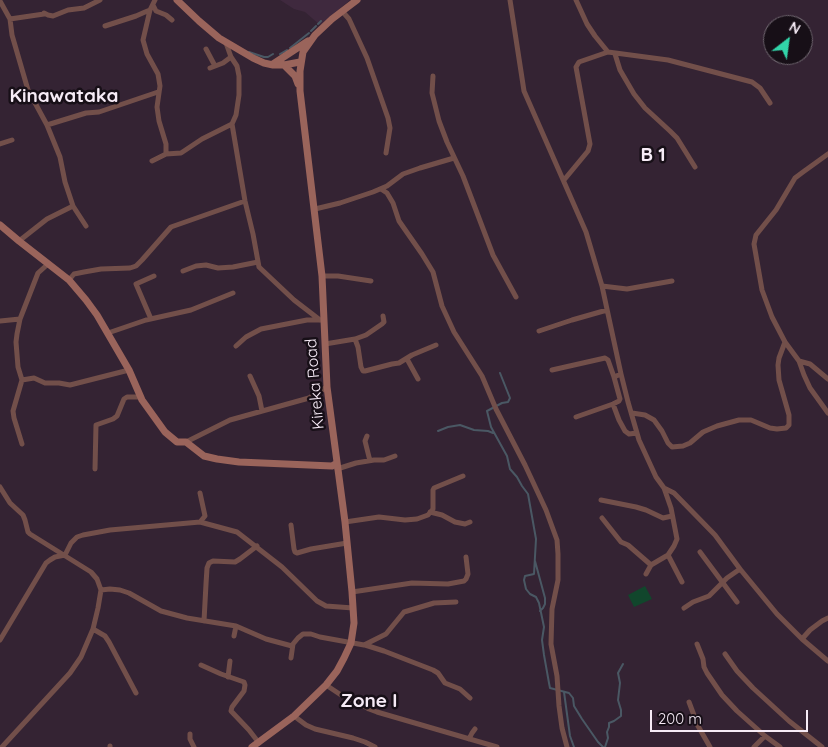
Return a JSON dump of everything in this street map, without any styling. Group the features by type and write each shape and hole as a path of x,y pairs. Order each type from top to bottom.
{"main road":[{"path":"177,0 226,43 252,58 273,65 300,62"},
{"name":"Kireka Road","path":"255,745 294,716 326,685 337,671 351,643 354,623 345,522 327,387 322,321 322,276 300,91 300,62 303,52 315,35 357,0"},
{"path":"273,65 315,35"},
{"path":"284,65 295,76 300,91"},
{"path":"1,227 69,280 97,314 129,370 141,397 165,432 177,442 186,442 204,456 217,459 239,462 337,466"}],"street":[{"path":"10,19 44,13 53,16 68,10 84,8 100,0"},
{"path":"510,0 524,91 586,232 602,286 621,374 637,433 644,452 670,503 677,539 668,555 651,565 646,574"},
{"path":"576,0 586,24 594,36 612,53 634,94 645,108 677,138 695,168"},
{"path":"0,1 10,19 12,35 28,90 47,124 60,157 65,182 73,206 86,226"},
{"path":"153,5 156,11 172,20"},
{"path":"105,26 136,16 153,5"},
{"path":"153,5 143,40 147,54 158,74 160,86 156,107 166,144 166,154"},
{"path":"342,11 349,19 367,58 388,118 390,128 386,153"},
{"path":"226,43 231,57 237,66 239,76 240,85 236,115 232,124 259,267 294,300 322,321"},
{"path":"206,49 212,67 229,60 231,57"},
{"path":"564,180 588,151 590,144 576,65 579,62 612,53 668,60 752,82 760,88 770,104"},
{"path":"433,76 432,94 439,121 463,176 493,255 516,298"},
{"path":"47,124 86,113 99,112 158,92"},
{"path":"152,161 166,154 181,153 202,139 232,124"},
{"path":"0,144 12,140"},
{"path":"828,154 796,178 754,240 754,250 762,290 772,316 785,342 799,361 810,388 828,413"},
{"path":"315,209 340,204 381,189 397,177 454,158"},
{"path":"381,189 387,193 399,221 433,272 442,306 454,332 482,376 546,510 557,540 558,580 552,610 551,644 557,676 562,728 567,747"},
{"path":"69,280 74,274 92,270 136,266 171,227 245,200"},
{"path":"19,241 47,219 73,206"},
{"path":"183,270 196,266 206,265 218,268 258,262"},
{"path":"22,444 13,411 22,380 18,367 17,334 20,319 38,273 48,264"},
{"path":"151,319 136,284 154,276"},
{"path":"322,276 338,276 371,281"},
{"path":"602,286 627,289 672,281"},
{"path":"108,333 151,319 191,310 233,293"},
{"path":"538,332 607,310"},
{"path":"325,344 355,339 366,335 384,322 383,316"},
{"path":"0,321 20,319"},
{"path":"236,346 246,337 261,329 307,320 322,321"},
{"path":"355,339 363,371 399,363 412,355 436,345"},
{"path":"632,413 654,420 672,447 690,443 703,432 739,420 751,420 770,428 786,428 789,425 789,415 779,380 778,366 785,342"},
{"path":"552,370 605,358 608,360 620,399 613,404 576,417"},
{"path":"407,359 418,379"},
{"path":"799,361 810,364 828,379"},
{"path":"22,380 34,378 45,384 59,383 70,385 129,370"},
{"path":"614,377 621,374"},
{"path":"250,376 259,396 262,410"},
{"path":"186,442 230,420 309,398 327,387"},
{"path":"95,469 96,425 117,416 124,399 127,397 141,397"},
{"path":"613,404 625,431 629,434 637,433"},
{"path":"367,436 365,441 370,460"},
{"path":"337,466 370,460 384,460 395,456"},
{"path":"345,522 379,517 414,520 428,515 433,509 434,488 463,476"},
{"path":"0,487 10,503 23,515 26,528 30,534 94,575 101,590 92,629 81,657 70,672 2,747"},
{"path":"664,488 674,493 715,535 777,614 802,639 828,660"},
{"path":"200,493 205,516 200,522"},
{"path":"601,500 636,507 664,518 672,516"},
{"path":"430,512 442,515 455,522 465,524 470,522"},
{"path":"602,518 620,542 628,545 651,565"},
{"path":"0,640 46,563 55,557 65,555 74,540 83,535 110,530 200,522 237,532 282,567 317,601 330,607 353,608"},
{"path":"291,525 294,549 297,553 347,543"},
{"path":"204,620 207,568 209,564 213,561 235,562 257,546"},
{"path":"700,552 737,602"},
{"path":"668,555 682,582"},
{"path":"352,592 412,582 448,584 464,581 468,574 466,558"},
{"path":"684,608 693,602 709,596 730,575 740,569"},
{"path":"101,590 120,590 161,611 187,618 236,626 266,639 292,646"},
{"path":"364,645 386,634 400,615 410,609 434,603 456,602"},
{"path":"802,639 810,630 828,618"},
{"path":"234,636 236,626"},
{"path":"92,629 105,636 136,693"},
{"path":"291,658 292,646 303,634 364,645 433,670 446,683 460,689 470,698"},
{"path":"697,644 704,659 704,667 722,695 737,711 780,747"},
{"path":"725,654 753,688 822,747"},
{"path":"228,677 230,661"},
{"path":"201,665 241,681 246,685 231,710 249,730 255,745"},
{"path":"326,685 341,695 376,712 496,747"},
{"path":"689,702 698,726 710,747"},
{"path":"294,716 306,725 366,742 375,747"},
{"path":"469,739 475,729"},
{"path":"190,734 194,747"},
{"path":"754,747 766,736"}],"shaded area":[{"path":"280,0 350,0 320,25 305,12 294,9"}],"green space":[{"path":"645,586 652,599 634,607 628,595"}],"waterway":[{"path":"318,24 321,21"},
{"path":"311,31 316,26"},
{"path":"290,48 309,33"},
{"path":"280,54 287,50"},
{"path":"249,52 264,57 273,54"},
{"path":"500,373 510,398 508,402 487,411 491,427 507,456 510,469 528,494 536,539 534,574 525,576 524,580 526,589 536,597 539,603 544,627 542,640 550,688 569,693 582,719 603,747"},
{"path":"438,431 460,425 474,430 493,433"},
{"path":"535,561 545,598 545,604 540,611"},
{"path":"605,747 609,723 621,716 618,700 620,683 618,673 623,664"},
{"path":"564,692 570,736 574,747"}],"district":[{"name":"Kinawataka","path":"64,96"},
{"name":"B 1","path":"653,155"},
{"name":"Zone I","path":"369,701"}]}
